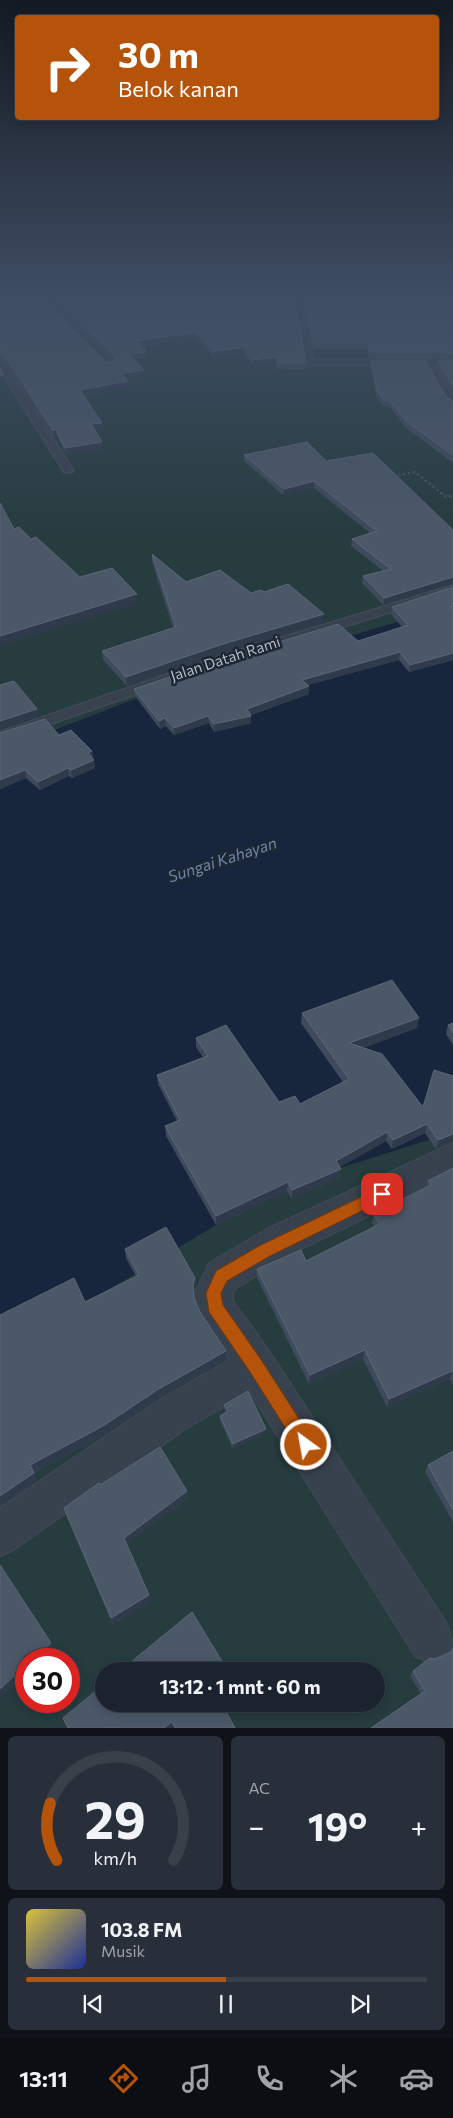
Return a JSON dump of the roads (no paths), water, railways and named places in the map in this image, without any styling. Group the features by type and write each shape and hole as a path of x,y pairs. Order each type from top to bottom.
{"street":[{"path":"431,1640 256,1366 215,1307 214,1293 222,1276 280,1241 453,1158"},
{"path":"0,1534 173,1414 256,1366"}],"lane":[{"path":"7,375 68,470"},
{"path":"436,375 453,402"},
{"name":"Jalan Datah Rami","path":"0,737 132,689 253,649 453,589"}],"water":[{"name":"Sungai Kahayan","path":"453,606 453,1132 277,1188 0,1355 0,751 138,698"}]}
